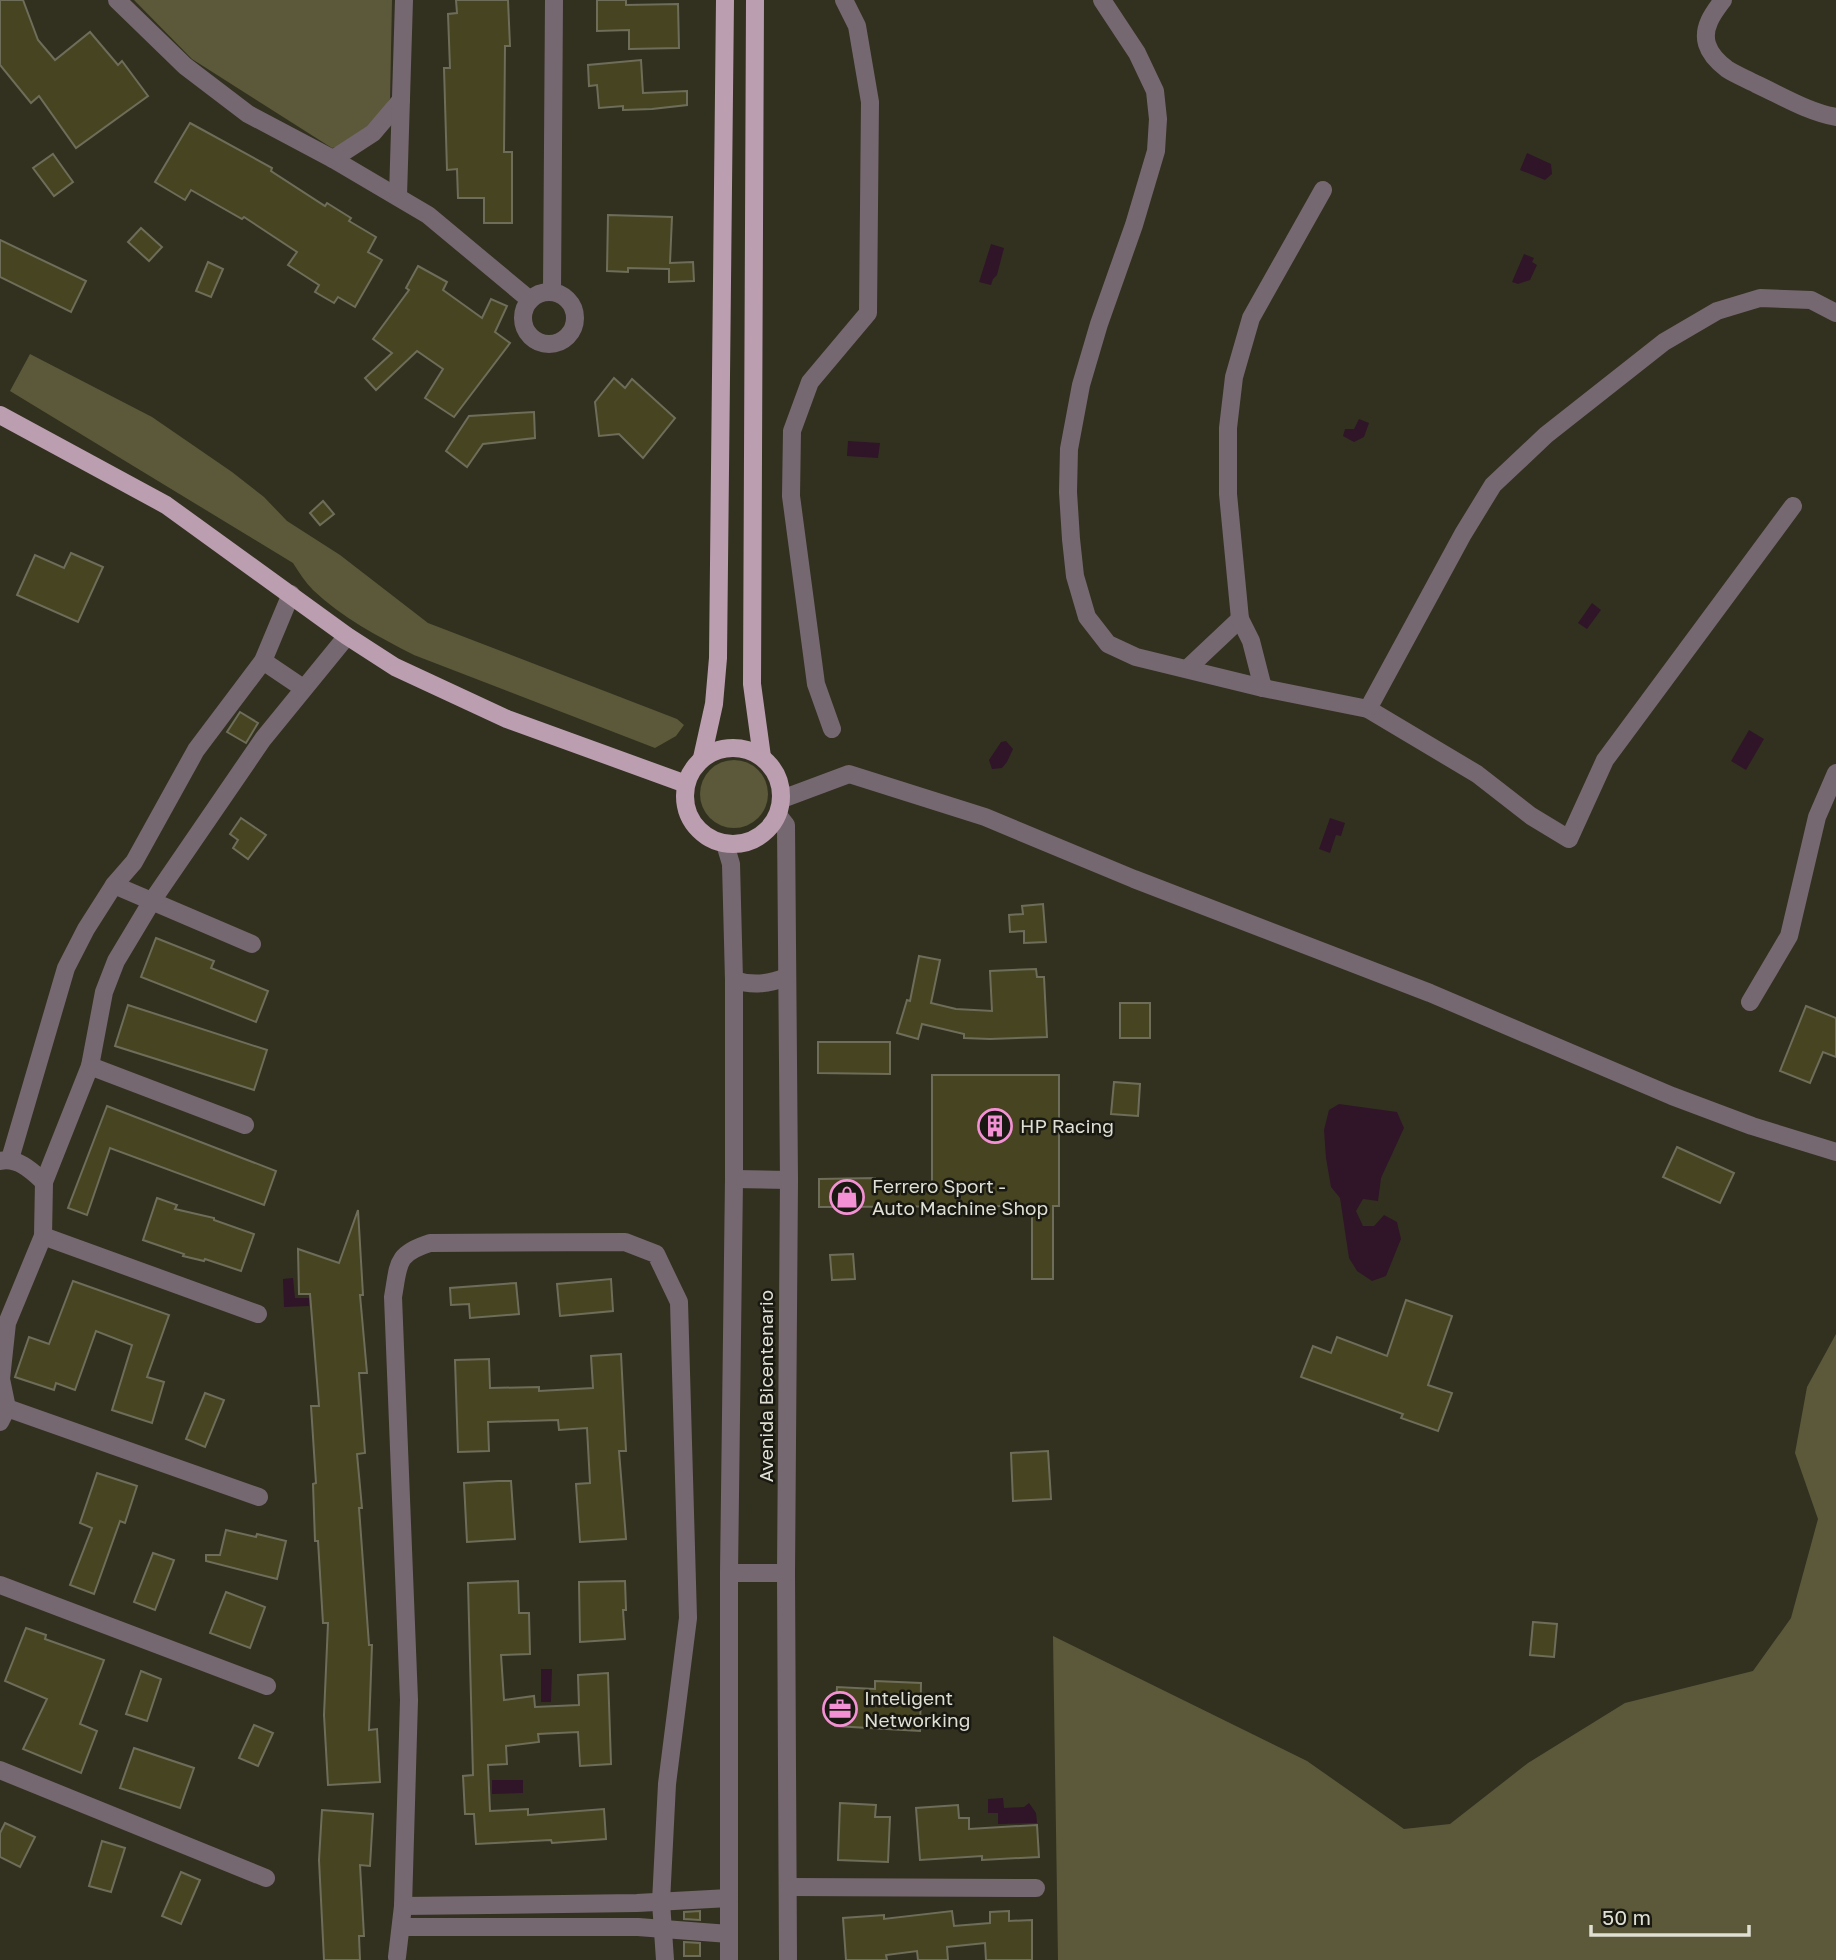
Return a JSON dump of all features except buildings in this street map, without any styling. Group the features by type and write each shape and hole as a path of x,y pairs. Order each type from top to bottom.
{"main road":[{"path":"702,758 714,704 718,658 725,0"},
{"path":"755,0 751,684 762,757"},
{"path":"0,415 166,505 347,636 395,667 507,719 685,784"},
{"path":"732,747 762,757 773,768 780,783 780,807 769,829 757,839 741,844 725,844 709,839 692,822 684,800 685,784 692,769 702,758 716,750 732,747"}],"street":[{"path":"117,0 185,66 248,114 334,159 428,215 530,300"},
{"path":"398,196 404,0"},
{"path":"552,292 554,0"},
{"path":"832,729 816,684 791,496 792,431 810,382 868,313 870,102 857,26 844,0"},
{"path":"1102,0 1137,53 1155,91 1158,119 1156,151 1081,385 1072,437 1068,492 1075,576 1087,617 1108,644 1136,657 1263,688 1368,709 1477,774 1531,816 1569,839 1605,760 1793,506"},
{"path":"1723,0 1709,21 1706,32 1707,43 1714,58 1728,69 1777,94 1822,114 1836,117"},
{"path":"334,159 373,133 401,100"},
{"path":"1263,688 1251,641 1240,620 1228,494 1228,428 1234,377 1251,318 1324,190"},
{"path":"552,292 567,299 576,314 572,331 558,342 540,342 527,331 523,315 530,300 537,295 552,292"},
{"path":"1368,709 1462,534 1493,485 1546,435 1664,342 1717,311 1760,298 1811,300 1836,313"},
{"path":"44,1182 27,1167 5,1160 66,968 86,929 114,885 134,862 196,750 263,661 291,594"},
{"path":"1188,668 1240,620"},
{"path":"259,1497 3,1415 1,1379 7,1323 43,1236 44,1182 90,1066 104,992 117,961 152,901 263,738 347,636"},
{"path":"263,661 303,688"},
{"path":"1750,1002 1789,936 1817,817 1836,773"},
{"path":"780,807 849,774 985,817 1133,878 1430,993 1672,1096 1752,1126 1836,1152"},
{"name":"Avenida Bicentenario","path":"780,807 786,825 789,1180 786,1573 788,1960"},
{"name":"Avenida Bicentenario","path":"725,844 732,864 734,980 729,1960"},
{"path":"114,885 252,944"},
{"path":"734,980 745,984 769,984 787,977"},
{"path":"90,1066 245,1125"},
{"path":"734,1179 789,1180"},
{"path":"43,1236 258,1314"},
{"path":"398,1959 403,1906 409,1700 393,1297 400,1259 413,1248 430,1243 625,1242 656,1254 679,1302 688,1618 667,1784 661,1902 665,1960"},
{"path":"729,1573 786,1573"},
{"path":"0,1584 267,1686"},
{"path":"0,1770 266,1878"},
{"path":"789,1887 1036,1888"},
{"path":"403,1906 661,1902 729,1898"},
{"path":"401,1927 638,1927 729,1934"}],"shaded area":[{"path":"134,0 392,0 390,99 377,119 345,145 332,148 192,59"},
{"path":"1527,153 1551,164 1552,174 1545,180 1520,170"},
{"path":"991,244 1004,248 997,275 991,285 979,282"},
{"path":"1524,254 1534,258 1532,262 1537,265 1530,280 1518,284 1512,282"},
{"path":"30,354 152,417 232,472 264,497 287,521 340,555 428,623 677,719 684,725 676,736 655,748 414,655 374,634 324,600 307,584 293,563 10,391"},
{"path":"1359,419 1369,423 1364,437 1354,442 1343,436 1345,429 1354,429"},
{"path":"848,441 880,443 878,458 847,456"},
{"path":"1592,603 1601,610 1587,629 1578,623"},
{"path":"1749,730 1764,739 1746,770 1731,761"},
{"path":"1006,741 1013,749 1007,762 1002,768 992,769 989,760 1001,742"},
{"path":"734,760 747,763 758,770 765,781 768,794 765,807 758,818 747,825 734,828 721,825 710,818 703,807 700,794 703,781 710,770 721,763"},
{"path":"1330,818 1345,823 1341,836 1336,835 1330,853 1319,849"},
{"path":"1339,1104 1397,1112 1404,1128 1381,1178 1378,1201 1363,1199 1356,1211 1363,1226 1374,1226 1384,1215 1397,1222 1401,1239 1386,1276 1372,1281 1357,1271 1349,1258 1340,1198 1331,1187 1324,1130 1329,1110"},
{"path":"293,1278 295,1298 309,1298 309,1306 284,1307 283,1279"},
{"path":"1836,1334 1836,1960 1058,1960 1053,1636 1307,1761 1404,1829 1450,1824 1528,1763 1625,1703 1753,1671 1791,1618 1818,1519 1795,1453 1807,1387"},
{"path":"541,1669 552,1669 551,1702 541,1702"},
{"path":"492,1780 523,1780 523,1793 492,1794"},
{"path":"1003,1798 1004,1808 1024,1807 1029,1803 1036,1813 1037,1823 998,1824 998,1813 988,1813 988,1799"}],"place":[{"name":"HP Racing","path":"995,1126"},
{"name":"Ferrero Sport - Auto Machine Shop","path":"847,1197"},
{"name":"Inteligent Networking","path":"840,1709"}]}
